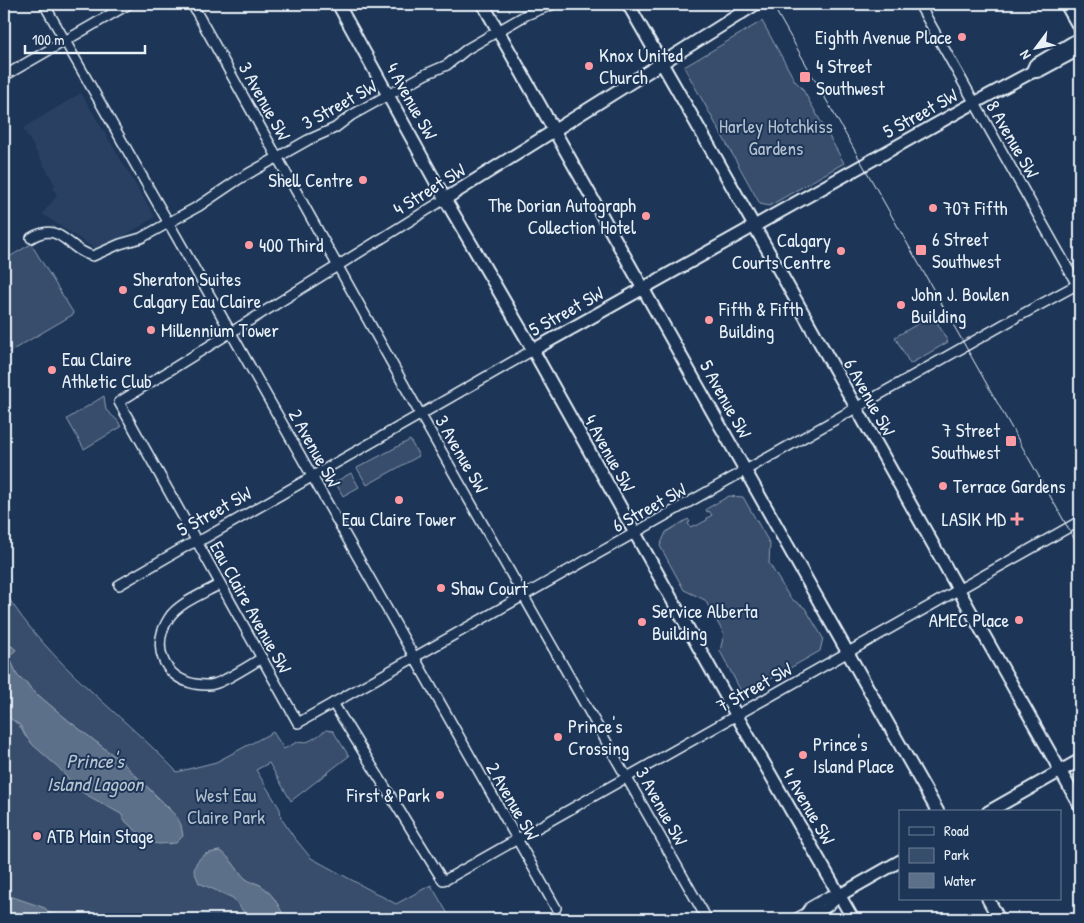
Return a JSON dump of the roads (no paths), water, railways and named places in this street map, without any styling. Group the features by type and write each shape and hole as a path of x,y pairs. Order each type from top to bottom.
{"main road":[{"name":"4 Avenue SW","path":"338,4 445,199 853,919"},
{"name":"5 Avenue SW","path":"483,4 937,810"},
{"name":"6 Avenue SW","path":"628,4 755,226 1080,806"},
{"name":"4 Street SW","path":"445,199 756,4"},
{"path":"1066,4 1080,29"},
{"name":"5 Street SW","path":"1032,72 1035,65 1080,38"},
{"name":"5 Street SW","path":"532,350 1032,72 1039,71 1080,50"},
{"path":"992,810 1080,760"},
{"path":"840,895 899,862"},
{"path":"989,900 999,919"}],"street":[{"name":"2 Avenue SW","path":"44,4 232,332 413,657 556,908"},
{"path":"4,76 129,4"},
{"name":"3 Avenue SW","path":"192,4 420,414 707,919"},
{"name":"3 Street SW","path":"31,238 43,232 55,233 93,256 120,244 141,238 221,192 239,179 308,140 334,128 352,115 389,94 447,65 467,49 526,15 554,4"},
{"name":"8 Avenue SW","path":"919,4 1079,286"},
{"name":"4 Street SW","path":"119,402 445,199"},
{"name":"6 Street SW","path":"298,723 1018,316 1079,286"},
{"name":"5 Street SW","path":"119,585 532,350"},
{"name":"Eau Claire Avenue SW","path":"119,402 298,723"},
{"name":"7 Street SW","path":"333,703 443,880 517,841 736,714 848,653 1080,521"},
{"path":"220,584 177,608 168,618 162,635 160,650 165,663 172,674 188,682 203,685 214,684 262,658"},
{"path":"795,919 806,913 810,906 826,898 840,895"}],"water":[{"name":"Prince's Island Lagoon","path":"12,646 16,650 9,656 17,675 69,721 122,762 177,817 183,836 176,843 159,844 149,842 126,822 121,814 74,786 59,768 33,745 20,725 8,717 4,712 4,648"},
{"path":"220,851 246,879 260,885 272,896 285,919 249,919 233,898 199,883 194,871 197,862 207,854"},
{"path":"4,894 45,908 49,913 76,919 4,919"}],"tram line":[{"path":"772,4 1080,549"}],"place":[{"name":"Eighth Avenue Place","path":"962,37"},
{"name":"Knox United Church","path":"589,66"},
{"name":"4 Street Southwest","path":"805,77"},
{"name":"Shell Centre","path":"363,180"},
{"name":"707 Fifth","path":"933,208"},
{"name":"The Dorian Autograph Collection Hotel","path":"646,216"},
{"name":"400 Third","path":"249,245"},
{"name":"6 Street Southwest","path":"921,250"},
{"name":"Calgary Courts Centre","path":"841,251"},
{"name":"Sheraton Suites Calgary Eau Claire","path":"123,290"},
{"name":"John J. Bowlen Building","path":"901,305"},
{"name":"Fifth & Fifth Building","path":"709,320"},
{"name":"Millennium Tower","path":"151,330"},
{"name":"Eau Claire Athletic Club","path":"52,370"},
{"name":"7 Street Southwest","path":"1011,441"},
{"name":"Terrace Gardens","path":"943,486"},
{"name":"Eau Claire Tower","path":"399,500"},
{"name":"LASIK MD","path":"1017,519"},
{"name":"Shaw Court","path":"441,588"},
{"name":"AMEC Place","path":"1019,620"},
{"name":"Service Alberta Building","path":"642,622"},
{"name":"Prince's Crossing","path":"558,737"},
{"name":"Prince's Island Place","path":"803,755"},
{"name":"First & Park","path":"440,795"},
{"name":"ATB Main Stage","path":"37,836"}],"park label":[{"name":"Harley Hotchkiss Gardens","path":"776,137"},
{"name":"West Eau Claire Park","path":"226,806"}]}
